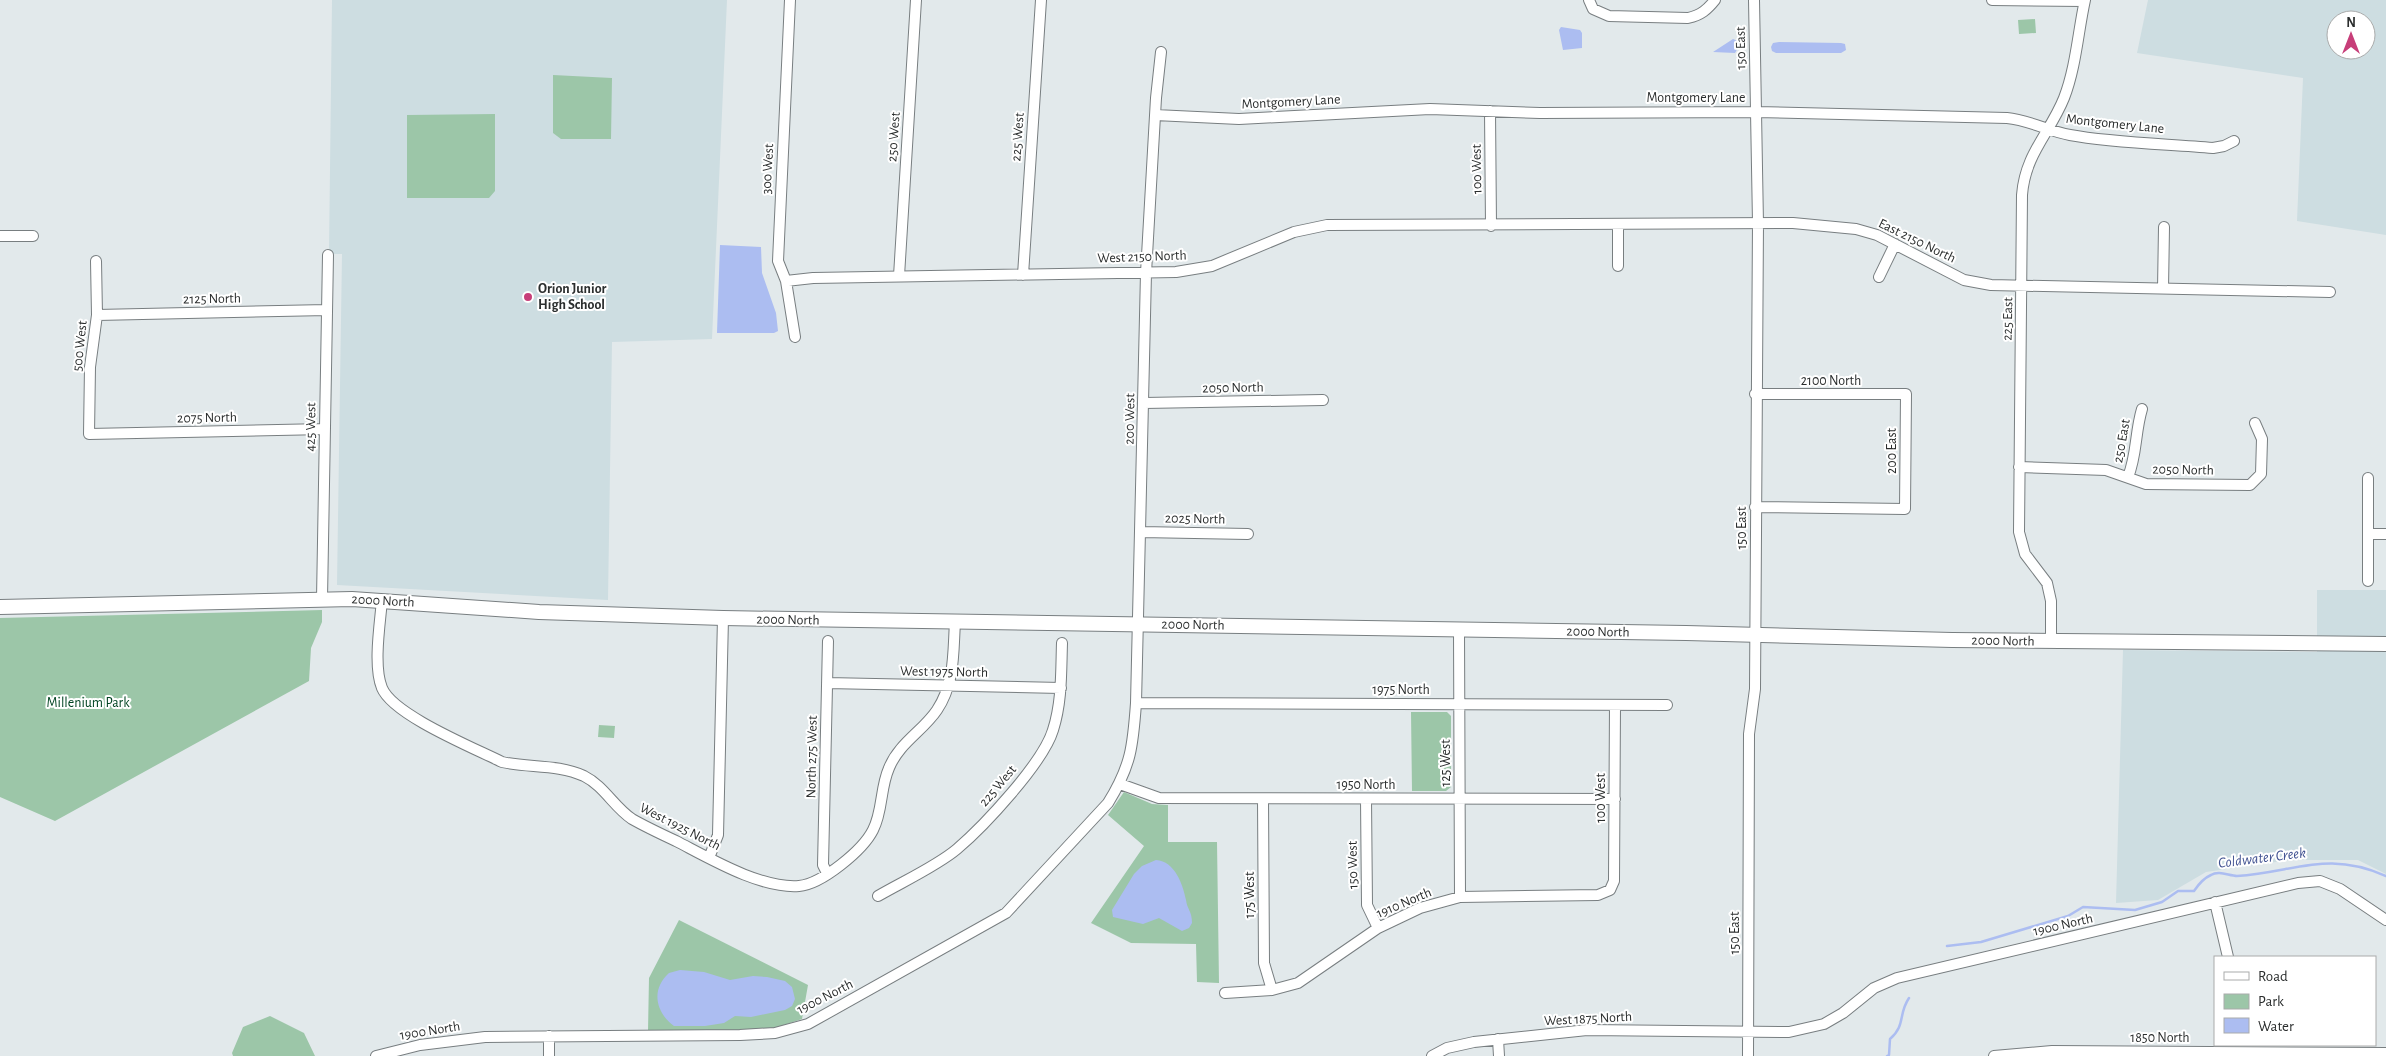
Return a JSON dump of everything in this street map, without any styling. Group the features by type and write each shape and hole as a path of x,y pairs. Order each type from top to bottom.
{"street":[{"name":"300 West","path":"790,0 778,261 786,281 795,337"},
{"name":"250 West","path":"899,276 916,0"},
{"name":"225 West","path":"1023,275 1041,0"},
{"path":"1591,4 1609,16 1688,18 1698,16 1706,11 1715,0"},
{"name":"150 East","path":"1748,1056 1749,734 1755,689 1755,394 1758,223 1754,0"},
{"path":"1992,0 2084,0"},
{"name":"225 East","path":"2051,641 2051,601 2047,583 2025,554 2019,532 2023,184 2029,162 2067,90 2084,0"},
{"name":"200 West","path":"1120,784 1132,750 1136,703 1146,273 1155,115 1161,52"},
{"name":"Montgomery Lane","path":"1155,115 1239,119 1406,109 1756,112 2007,118 2031,122 2084,137 2207,148 2224,146 2234,141"},
{"name":"100 West","path":"1490,111 1492,226"},
{"name":"East 2150 North","path":"1492,226 1794,223 1856,229 1895,244 1964,280 1991,286 2330,292"},
{"path":"1618,224 1618,266"},
{"name":"West 2150 North","path":"786,281 812,278 899,276 1146,273 1212,266 1294,232 1327,225 1492,226"},
{"path":"2163,289 2164,226"},
{"path":"0,236 33,236"},
{"path":"1879,277 1895,244"},
{"name":"425 West","path":"322,599 328,255"},
{"name":"500 West","path":"89,434 90,367 97,315 96,261"},
{"name":"2125 North","path":"97,315 327,310"},
{"name":"2100 North","path":"1755,394 1906,394"},
{"name":"200 East","path":"1755,508 1905,509 1906,394"},
{"name":"2050 North","path":"1144,403 1323,400"},
{"name":"250 East","path":"2128,477 2134,461 2136,427 2142,409"},
{"name":"2050 North","path":"2019,467 2106,470 2146,484 2250,485 2261,474 2262,439 2255,423"},
{"name":"2075 North","path":"89,434 325,429"},
{"path":"2368,478 2368,581"},
{"name":"2025 North","path":"1141,532 1248,534"},
{"path":"2368,534 2386,534"},
{"name":"2000 North","path":"0,607 322,599 382,600 539,612 723,618 2051,641 2386,644"},
{"name":"West 1925 North","path":"382,600 378,672 382,688 398,708 502,762 519,766 555,768 585,777 600,787 632,818 735,871 786,886 801,886 827,873 849,859 873,831 879,815 888,769 907,740 937,711 950,686 953,667 955,622"},
{"path":"709,858 718,835 723,618"},
{"name":"125 West","path":"1459,630 1460,897"},
{"name":"North 275 West","path":"827,873 823,865 828,641"},
{"name":"225 West","path":"878,896 956,850 1018,786 1053,732 1060,704 1062,643"},
{"name":"West 1975 North","path":"827,683 1061,688"},
{"name":"1975 North","path":"1136,703 1667,706"},
{"name":"100 West","path":"1610,890 1614,881 1615,705"},
{"name":"1900 North","path":"376,1056 420,1045 484,1037 740,1035 775,1033 808,1024 1006,913 1108,803 1120,784"},
{"name":"1950 North","path":"1120,784 1159,798 1614,799"},
{"name":"175 West","path":"1263,799 1264,963 1272,990"},
{"name":"150 West","path":"1366,799 1367,905 1378,928"},
{"name":"1900 North","path":"1748,1032 1789,1032 1808,1029 1824,1024 1843,1013 1874,988 1897,978 2298,882 2320,881 2340,889 2386,920"},
{"name":"1910 North","path":"1225,993 1272,990 1298,983 1378,928 1420,908 1460,897 1598,895 1610,890"},
{"path":"2215,902 2228,956"},
{"name":"West 1875 North","path":"1432,1056 1447,1048 1498,1039 1587,1030 1748,1032"},
{"path":"549,1036 549,1056"},
{"path":"1498,1039 1499,1056"},
{"name":"1850 North","path":"1994,1056 2052,1052 2386,1053"}],"shaded area":[{"name":"Orion Junior High School","path":"332,0 727,0 712,339 612,342 608,600 337,585 342,254 329,254"},
{"path":"2148,0 2386,0 2386,235 2297,221 2303,78 2137,53"},
{"path":"2317,590 2386,590 2386,874 2358,860 2290,860 2206,872 2158,900 2116,903 2123,650 2317,652"}],"green space":[{"path":"2035,19 2036,33 2019,34 2018,20"},
{"path":"553,75 612,78 611,139 561,139 553,133"},
{"path":"495,114 495,191 489,198 407,198 407,115"},
{"name":"Millenium Park","path":"322,610 322,622 311,648 309,681 55,821 0,797 0,618"},
{"path":"1411,712 1447,712 1451,716 1451,787 1446,791 1412,791"},
{"path":"599,725 615,726 614,738 598,737"},
{"path":"1124,792 1152,804 1168,805 1168,842 1217,842 1219,983 1197,982 1196,944 1131,943 1091,923 1144,846 1108,815"},
{"path":"679,920 808,985 802,1019 772,1029 648,1031 649,978"},
{"path":"270,1016 304,1033 315,1056 233,1056 232,1053 243,1027"}],"water":[{"path":"1561,27 1580,30 1582,33 1582,48 1563,50 1559,30"},
{"path":"1733,39 1738,41 1739,46 1735,53 1713,52"},
{"path":"1773,43 1841,43 1845,44 1846,50 1841,53 1776,53 1772,51"},
{"path":"720,245 761,247 762,273 776,313 778,331 774,333 717,333"},
{"path":"1156,860 1163,861 1173,869 1183,888 1192,923 1189,928 1182,931 1159,918 1143,924 1113,917 1112,910 1134,874 1142,866"},
{"path":"680,970 704,972 730,980 753,976 785,981 792,987 795,999 792,1006 785,1010 751,1017 735,1016 724,1023 705,1026 674,1026 659,1007 658,993 663,979 669,973"}],"waterway":[{"name":"Coldwater Creek","path":"1947,946 1981,942 2068,916 2083,907 2135,910 2162,902 2178,891 2194,891 2206,878 2217,873 2237,876 2312,865 2346,864 2365,868 2386,876"},
{"name":"Coldwater Creek","path":"1887,1056 1889,1055 1890,1039 1898,1029 1909,998"}],"place":[{"name":"Orion Junior High School","path":"528,297"}]}
